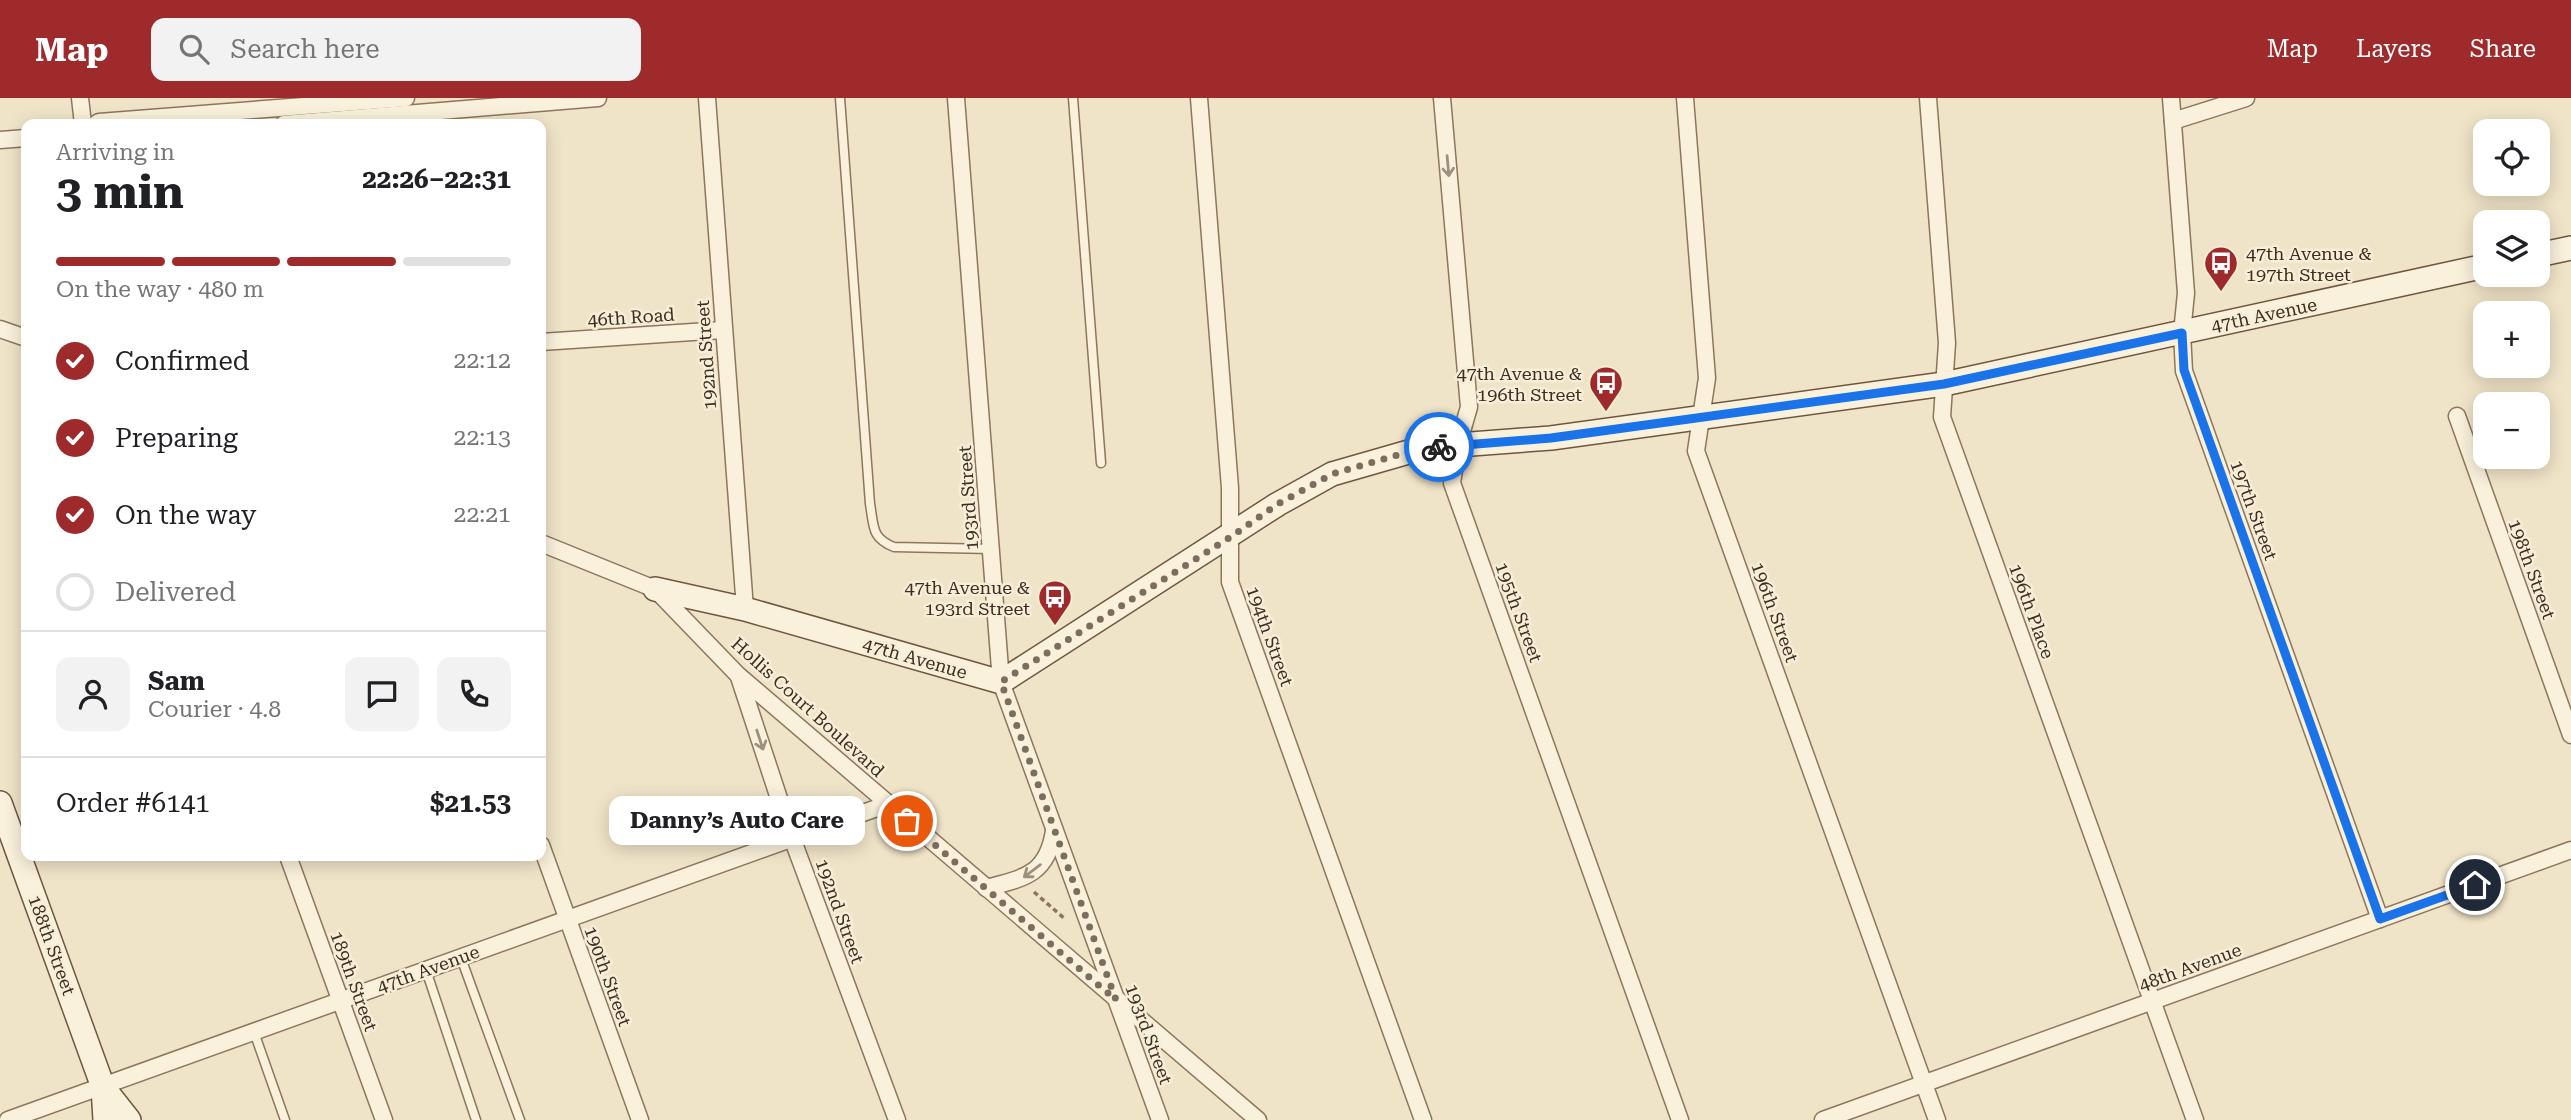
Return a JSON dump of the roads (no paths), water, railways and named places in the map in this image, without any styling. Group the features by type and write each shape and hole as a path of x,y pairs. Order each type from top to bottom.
{"street":[{"path":"80,98 82,119"},
{"path":"197,119 263,117 366,101 406,98"},
{"path":"353,119 478,103 598,98"},
{"name":"192nd Street","path":"707,98 745,609"},
{"name":"193rd Street","path":"956,98 1001,682 1160,1120"},
{"name":"194th Street","path":"1199,98 1230,488 1230,582 1423,1120"},
{"name":"195th Street","path":"1442,98 1469,407 1458,445 1452,483 1680,1120"},
{"name":"196th Street","path":"1685,98 1707,378 1696,451 1937,1120"},
{"name":"196th Place","path":"1928,98 1947,343 1942,417 2195,1120"},
{"name":"197th Street","path":"2171,98 2186,293 2182,333 2184,370 2380,919"},
{"path":"2172,121 2246,98"},
{"path":"366,101 367,118"},
{"path":"0,140 21,138"},
{"path":"2550,252 2571,248"},
{"name":"47th Avenue","path":"655,589 745,609 1001,682 1229,538 1278,504 1332,474 1412,451 1551,438 1944,384 2473,269"},
{"path":"0,329 21,336"},
{"name":"46th Road","path":"546,342 723,330"},
{"name":"198th Street","path":"2457,416 2571,735"},
{"name":"Hollis Court Boulevard","path":"546,545 655,589 738,675 1258,1120"},
{"name":"192nd Street","path":"738,675 792,838 897,1120"},
{"name":"188th Street","path":"0,803 21,861"},
{"name":"47th Avenue","path":"8,1120 888,804"},
{"path":"986,888 1027,877 1041,866 1051,850 1054,828"},
{"name":"48th Avenue","path":"1822,1120 2571,850"},
{"name":"190th Street","path":"546,859 640,1120"},
{"name":"188th Street","path":"21,861 103,1087 105,1120"},
{"name":"189th Street","path":"290,861 384,1120"},
{"name":"188th Street","path":"103,1087 129,1120"}],"lane":[{"path":"840,98 870,504 876,537 894,547 992,550"},
{"path":"1073,98 1101,463"},
{"path":"461,958 520,1120"},
{"path":"426,970 476,1120"},
{"path":"254,1032 285,1120"}],"place":[{"name":"47th Avenue & 197th Street","path":"2221,293"},
{"name":"47th Avenue & 196th Street","path":"1606,413"},
{"name":"47th Avenue & 193rd Street","path":"1055,627"},
{"name":"Danny’s Auto Care","path":"907,821"}]}
